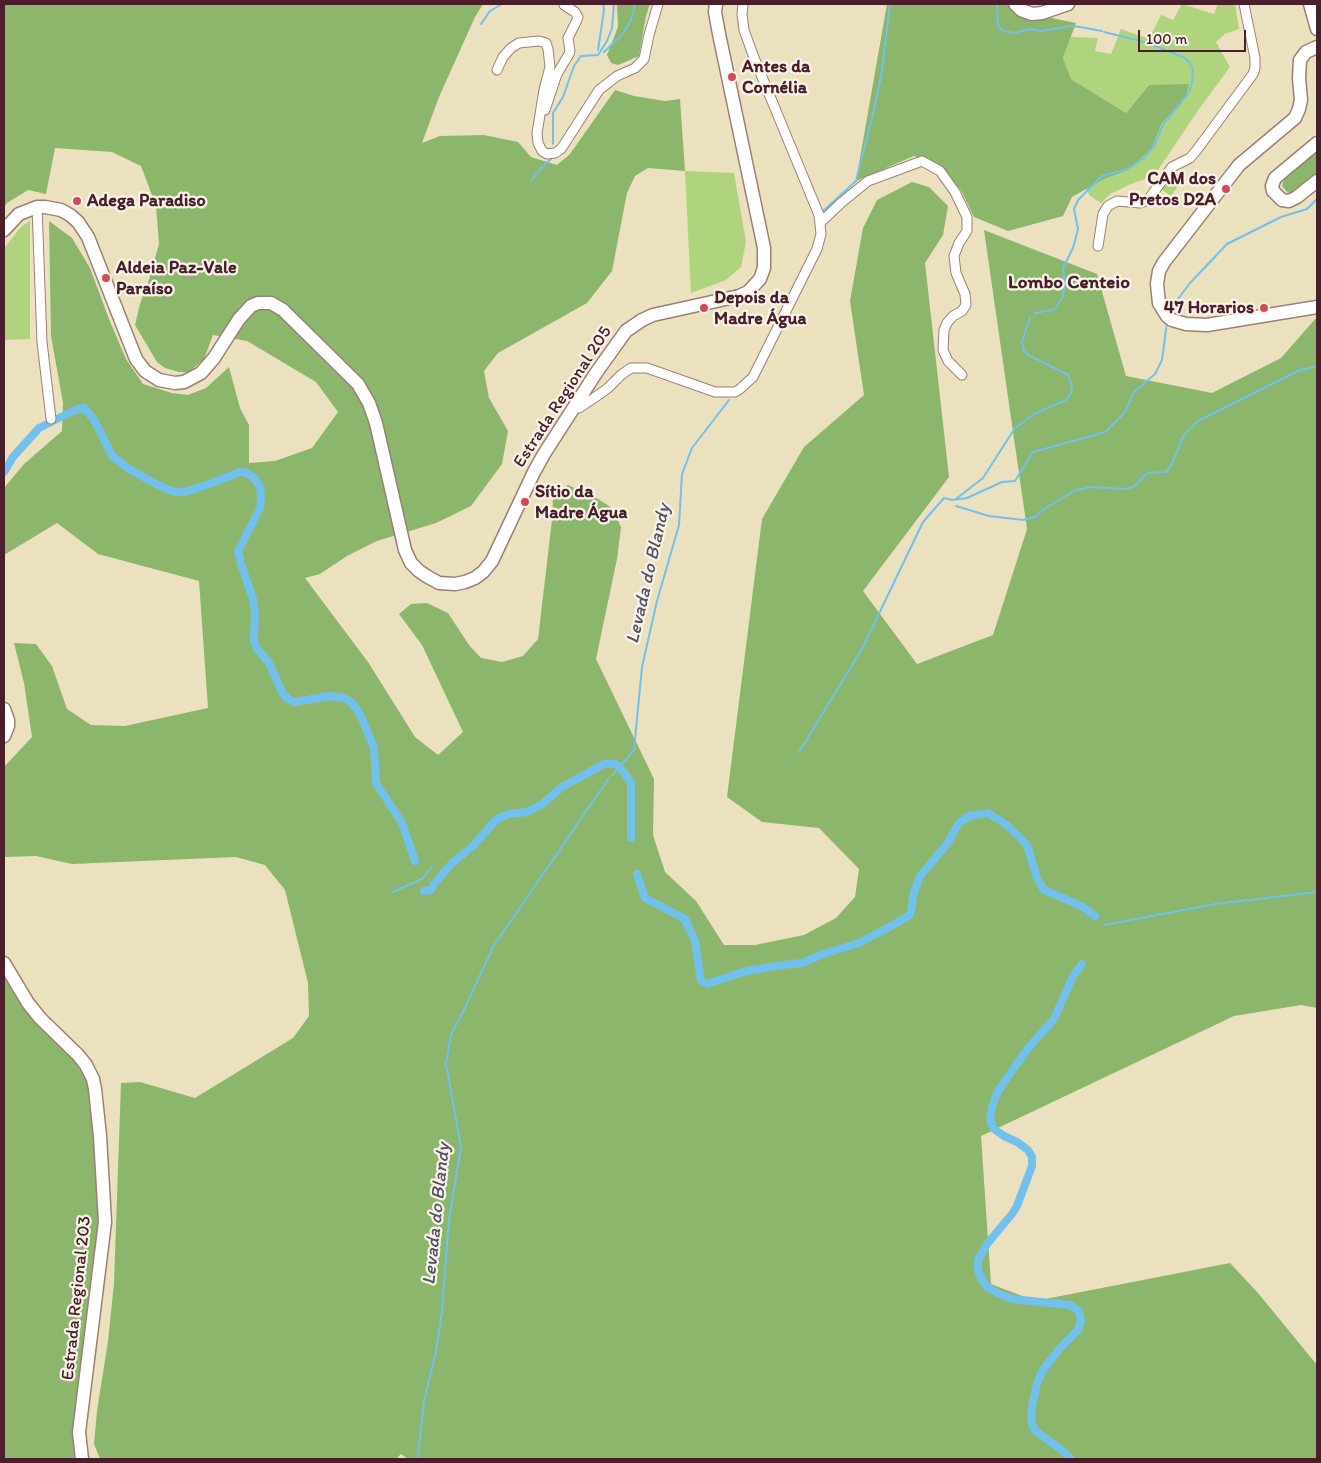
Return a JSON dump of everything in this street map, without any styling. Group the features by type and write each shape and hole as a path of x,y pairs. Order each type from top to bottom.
{"main road":[{"name":"Estrada Regional 205","path":"37,207 45,206 62,210 78,222 88,237 136,359 145,371 159,380 175,383 184,382 202,373 214,358 239,318 251,306 258,303 271,303 288,313 346,372 363,392 369,403 376,423 408,556 418,571 428,578 439,582 455,584 465,582 475,578 492,561 544,454 620,339 633,326 653,315 739,296 748,292 760,279 764,268 764,248 719,34 715,12 716,4"},
{"path":"1015,4 1021,10 1032,14 1042,13 1068,4"},
{"path":"1310,4 1317,29"},
{"path":"1317,47 1306,52 1300,60 1298,78 1301,100 1295,118 1239,165 1181,239 1162,266 1158,278 1157,295 1159,303 1170,319 1186,324 1207,325 1317,307"},
{"path":"1317,143 1275,178 1272,186 1273,191 1282,200 1289,201 1317,181"},
{"path":"4,230 19,214 37,207"},
{"path":"4,709 8,720 4,736"},
{"name":"Estrada Regional 203","path":"4,963 28,1003 40,1018 86,1065 95,1089 106,1222 79,1432 82,1459"}],"street":[{"path":"497,70 503,57 519,43 539,40 546,43 550,67 537,133 538,143 544,152 555,153 561,149 599,90 617,76 635,68 644,59 658,4"},
{"path":"573,408 579,408 594,398 608,388 621,374 631,368 647,368 715,392 735,392 740,389 753,377 817,249 821,234 819,215 752,55 744,30 743,4"},
{"path":"1098,246 1103,214 1108,206 1117,201 1140,203 1148,200 1172,167 1190,158 1196,151 1253,74 1255,58 1244,4"},
{"path":"540,119 546,108 557,74 570,50 568,38 578,17 575,12 564,5"},
{"path":"820,223 868,180 922,161 940,171 955,192 967,218 967,231 958,244 954,256 956,273 965,294 966,305 962,311 953,316 947,323 944,330 943,350 948,361 962,374"},
{"path":"37,207 42,342 51,419"}],"green space":[{"path":"4,4 483,4 475,17 439,97 422,143 440,136 484,135 518,142 531,157 557,165 570,154 615,90 634,96 665,101 680,99 685,171 648,168 635,176 627,193 612,271 587,303 498,353 484,371 489,398 508,431 502,464 471,506 436,523 377,541 347,556 320,574 305,578 368,662 415,737 438,755 463,732 422,645 399,614 411,604 427,603 448,613 469,645 481,658 502,662 523,656 538,639 553,499 560,490 568,485 612,508 621,527 617,559 596,659 654,779 653,835 665,872 696,901 724,945 755,945 804,935 836,918 855,897 859,869 819,828 762,822 727,797 762,519 804,447 864,395 850,301 863,228 877,200 912,182 929,187 948,206 943,235 925,263 949,477 863,591 917,664 993,635 1027,529 984,230 1097,274 1126,376 1212,393 1281,358 1317,317 1317,1008 1301,1005 1234,1016 981,1136 991,1284 1035,1301 1230,1263 1258,1293 1317,1365 1317,1459 408,1459 401,1454 396,1459 100,1459 94,1444 114,1283 121,1083 140,1082 195,1098 293,1038 309,1016 308,983 285,890 265,865 236,857 72,864 36,856 5,857 4,855 4,767 32,737 24,683 14,643 36,644 52,666 67,709 91,725 125,726 208,708 199,581 98,554 57,523 4,555 4,488 24,464 62,431 63,403 51,336 49,221 72,238 90,268 126,359 143,384 172,393 188,395 206,388 229,367 240,408 249,425 249,463 275,461 312,448 338,412 316,382 247,341 213,335 204,359 189,372 179,372 165,368 157,362 135,325 159,244 156,206 141,166 112,152 55,148 46,194 28,190 7,203 4,208"},
{"path":"617,4 650,4 639,56 618,65 611,63 607,55 618,27"},
{"path":"887,4 1011,4 1047,17 1076,23 1063,58 1071,79 1126,113 1149,85 1189,84 1186,96 1162,123 1152,148 1128,170 1104,179 1072,197 1063,216 1008,231 974,217 961,190 933,161 914,156 856,181"},
{"path":"1182,4 1214,14 1218,4 1235,4 1239,29 1225,34 1216,42 1230,67 1154,176 1110,194 1101,203 1090,196 1086,189 1152,148 1162,123 1149,85 1126,113 1071,79 1063,58 1071,37 1098,38 1095,51 1111,54 1121,29 1149,39 1161,15 1173,20"},
{"path":"1317,149 1317,176 1299,192 1290,193 1286,191 1282,186 1284,179"},
{"path":"685,171 734,173 746,242 741,267 726,280 691,293"},
{"path":"1172,172 1183,179 1171,196 1161,189"},
{"path":"30,221 30,339 4,340 4,248 22,226"},
{"path":"4,975 23,1007 79,1061 89,1082 98,1171 100,1217 74,1440 74,1459 4,1459"}],"waterway":[{"path":"481,24 490,11 502,4"},
{"path":"523,4 535,4"},
{"path":"598,50 604,10 603,4"},
{"path":"553,144 553,113 563,97 574,66 581,56 598,55 607,41 612,28 614,4"},
{"path":"604,52 622,35 631,20 635,4"},
{"name":"Levada do Blandy","path":"822,212 856,181 882,71 890,4"},
{"path":"997,4 998,26 1003,31 1016,33 1029,29 1042,31 1071,26 1102,31"},
{"path":"1035,313 1053,310 1063,296 1065,285 1063,268 1073,248 1078,229 1074,209 1078,200 1102,176 1128,169 1144,158 1154,146 1164,123 1189,92 1192,83 1193,69 1183,57 1145,42 1104,32"},
{"path":"531,181 551,159"},
{"path":"1170,313 1172,307 1190,283 1227,244 1281,217 1307,209 1317,199"},
{"path":"956,499 983,478 1015,428 1036,413 1066,400 1071,393 1072,386 1068,375 1030,356 1024,351 1022,342 1030,317"},
{"path":"799,752 862,649 923,522 944,498 952,500 967,498 1002,482 1015,481 1033,452 1105,432 1125,412 1134,392 1155,374 1162,360 1167,322"},
{"path":"956,506 989,516 1023,520 1035,517 1044,509 1076,490 1090,487 1127,489 1135,486 1149,473 1166,472 1171,466 1184,435 1198,421 1300,370 1317,366"},
{"name":"Levada do Blandy","path":"622,764 634,750 642,667 657,601 679,525 682,474 692,448 729,400"},
{"path":"4,472 13,457 39,428 75,410 84,408 93,418 113,457 129,469 174,492 185,492 240,472 247,473 254,478 260,487 260,508 238,551 253,599 255,613 254,641 256,647 269,663 282,692 287,698 294,702 330,696 344,698 351,702 360,714 374,748 376,783 402,823 415,861"},
{"path":"424,891 431,890 452,863 474,845 495,821 509,814 527,812 541,805 562,787 604,764 616,764 631,783 631,838"},
{"name":"Levada do Blandy","path":"612,775 618,768"},
{"name":"Levada do Blandy","path":"418,1457 424,1402 436,1351 442,1311 449,1220 461,1147 446,1064 451,1034 493,947 609,778"},
{"path":"637,874 645,898 685,919 695,941 701,981 707,984 743,972 802,963 823,954 859,943 910,915 914,892 920,876 947,844 959,823 969,816 988,813 1008,826 1027,845 1037,878 1044,890 1083,907 1095,916"},
{"path":"393,892 422,879 432,866"},
{"path":"1105,925 1215,904 1317,892"},
{"path":"1071,1459 1062,1450 1035,1431 1031,1421 1037,1383 1043,1370 1061,1347 1078,1330 1081,1320 1079,1312 1070,1305 1012,1299 999,1294 987,1287 981,1278 978,1270 978,1260 987,1244 1017,1206 1032,1166 1032,1157 1028,1150 994,1129 990,1120 992,1107 997,1093 1004,1082 1029,1047 1054,1019 1072,978 1082,964"}],"place":[{"name":"Antes da Cornélia","path":"732,77"},
{"name":"CAM dos Pretos D2A","path":"1226,189"},
{"name":"Adega Paradiso","path":"77,201"},
{"name":"Aldeia Paz-Vale Paraíso","path":"106,278"},
{"name":"Depois da Madre Água","path":"704,308"},
{"name":"47 Horarios","path":"1264,308"},
{"name":"Sítio da Madre Água","path":"525,502"}],"district":[{"name":"Lombo Centeio","path":"1069,283"}]}
